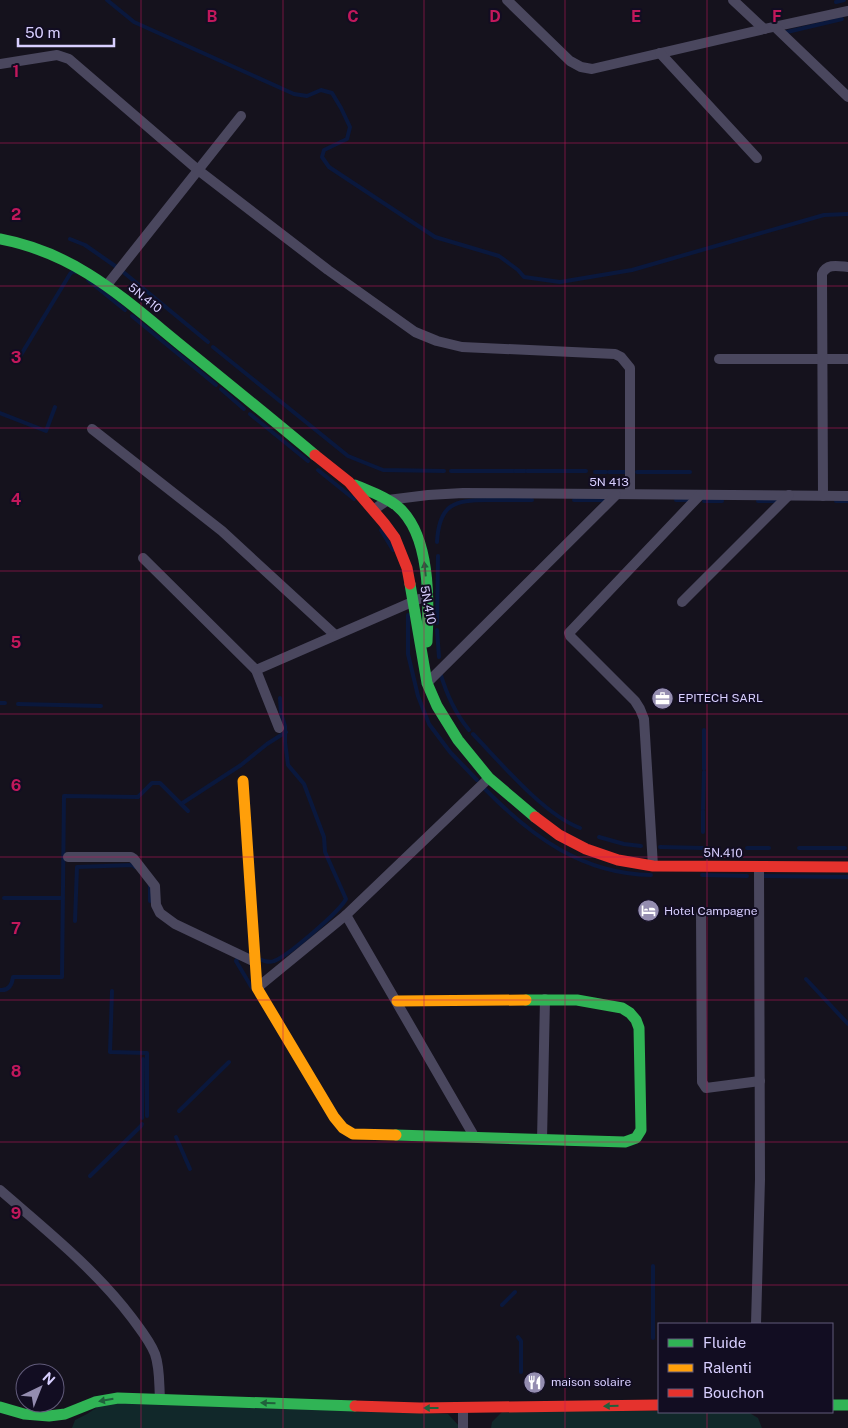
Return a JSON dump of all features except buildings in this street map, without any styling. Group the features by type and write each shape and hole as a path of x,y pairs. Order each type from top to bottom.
{"street":[{"path":"507,0 570,61 581,67 592,69 775,26 848,11"},
{"path":"733,0 764,29"},
{"path":"775,26 848,97"},
{"path":"660,53 757,158"},
{"path":"0,64 57,55 69,59 198,170 328,270 415,332 437,341 462,347 614,354 620,358 630,368 630,494"},
{"path":"107,285 241,116"},
{"name":"5N.410","path":"0,239 19,242 46,250 71,262 107,285 349,482 395,538 402,553 414,601 427,683 437,706 458,740 490,778 520,805 566,838 586,849 618,860 653,866 848,867"},
{"path":"823,496 822,274 830,266 848,267"},
{"path":"719,359 848,359"},
{"path":"92,429 222,531 334,634"},
{"path":"349,482 388,500 401,510 412,525 420,543 425,568 427,595 428,629 425,670"},
{"name":"5N 413","path":"373,510 388,500 463,493 848,496"},
{"path":"427,683 616,495"},
{"path":"653,866 644,719 635,701 569,633 700,495"},
{"path":"682,602 789,495"},
{"path":"143,558 256,670 279,728"},
{"path":"256,670 334,634 427,595"},
{"path":"256,988 346,915 490,778"},
{"path":"243,780 256,988 342,1128 353,1134 474,1136 625,1142 636,1138 641,1130 639,1028 636,1020 622,1008 577,1000 545,999 397,1001"},
{"path":"68,857 131,857 155,886 156,905 160,913 175,924 255,962"},
{"path":"756,1323 760,1179 759,868"},
{"path":"701,914 702,1082 706,1088 760,1081"},
{"path":"346,915 474,1136"},
{"path":"542,1140 545,999"},
{"path":"0,1190 61,1243 124,1307 154,1354 158,1365 160,1399"},
{"path":"0,1407 14,1413 32,1416 51,1416 67,1413 96,1402 118,1398 463,1408 658,1405"},
{"path":"833,1405 848,1405"},
{"path":"463,1408 463,1428"}],"green space":[{"path":"105,1402 448,1414 461,1428 72,1428 75,1420"},
{"path":"505,1409 658,1411 658,1413 750,1413 758,1418 762,1428 491,1428 492,1422"}],"waterway":[{"path":"107,0 134,22 294,94 307,96 321,90 332,93 350,127 347,139 324,150 322,157 329,167 435,237 499,256 518,270 524,277 560,282 632,270 824,215 848,214"},
{"path":"836,2 844,0"},
{"path":"787,32 842,19"},
{"path":"70,239 85,245 118,268"},
{"path":"19,358 70,274 73,271 75,272"},
{"path":"122,271 208,342"},
{"path":"88,280 125,310"},
{"path":"132,316 216,385"},
{"path":"213,347 348,456 383,470 444,471"},
{"path":"221,389 244,409"},
{"path":"0,413 46,431 55,407"},
{"path":"250,414 308,461"},
{"path":"318,470 354,499"},
{"path":"451,471 514,471"},
{"path":"515,471 525,471"},
{"path":"527,471 586,471"},
{"path":"595,472 606,472"},
{"path":"609,472 625,472"},
{"path":"637,472 690,472"},
{"path":"437,542 441,519 445,512 457,503 476,500 532,500"},
{"path":"574,500 605,500"},
{"path":"676,500 692,500"},
{"path":"704,501 722,501"},
{"path":"758,501 781,501"},
{"path":"836,501 848,501"},
{"path":"381,530 393,550"},
{"path":"437,623 438,556"},
{"path":"408,615 408,654 418,696 429,724 450,752 477,780"},
{"path":"437,630 439,657"},
{"path":"440,672 445,688 459,717 469,730"},
{"path":"259,959 272,962 290,951 324,923 346,899 325,852 324,837 304,784 288,765 285,726 281,713 280,698"},
{"path":"0,703 5,703"},
{"path":"18,704 101,706"},
{"path":"704,730 704,769"},
{"path":"181,804 241,765 267,744 286,732"},
{"path":"473,734 537,800 566,821 580,828"},
{"path":"703,809 704,772"},
{"path":"0,990 6,990 10,987 13,977 62,977 64,796 138,797 152,783 160,783 188,811"},
{"path":"485,789 540,837 580,860 602,868 626,873 651,875"},
{"path":"703,811 703,832"},
{"path":"599,837 624,844 641,846"},
{"path":"660,847 703,848"},
{"path":"747,848 769,848"},
{"path":"799,848 845,848"},
{"path":"75,921 77,867 133,865 135,867"},
{"path":"702,875 747,876"},
{"path":"763,876 848,877"},
{"path":"150,886 150,901"},
{"path":"4,898 63,898"},
{"path":"237,959 236,961 252,988"},
{"path":"806,979 848,1024"},
{"path":"112,991 110,1052 147,1053 147,1116"},
{"path":"142,1118 143,1059"},
{"path":"179,1111 229,1062"},
{"path":"90,1176 142,1124"},
{"path":"176,1137 190,1169"},
{"path":"653,1266 653,1338"},
{"path":"502,1305 515,1292"},
{"path":"518,1337 521,1341 521,1372"}],"traffic: fast":[{"path":"0,239 29,246 55,256 101,282 315,455"},
{"path":"355,485 392,502 408,518 416,533 426,570 427,642"},
{"path":"410,584 427,683 437,706 458,740 489,778 535,817"},
{"path":"396,1135 625,1142 636,1138 641,1130 639,1028 636,1020 622,1008 577,1000 526,1000"},
{"path":"0,1407 24,1414 49,1416 65,1414 95,1402 118,1398 355,1406"},
{"path":"833,1405 848,1405"}],"traffic: slow":[{"path":"243,781 257,988 334,1117 343,1128 353,1134 396,1135"},
{"path":"397,1001 526,1000"}],"traffic: jam":[{"path":"315,455 349,482 384,523 395,538 407,568 410,584"},
{"path":"535,817 559,835 586,849 618,860 653,866 848,867"},
{"path":"355,1406 420,1408 658,1405"}],"place":[{"name":"EPITECH SARL","path":"662,698"},
{"name":"Hotel Campagne","path":"648,911"},
{"name":"maison solaire","path":"535,1382"}]}
